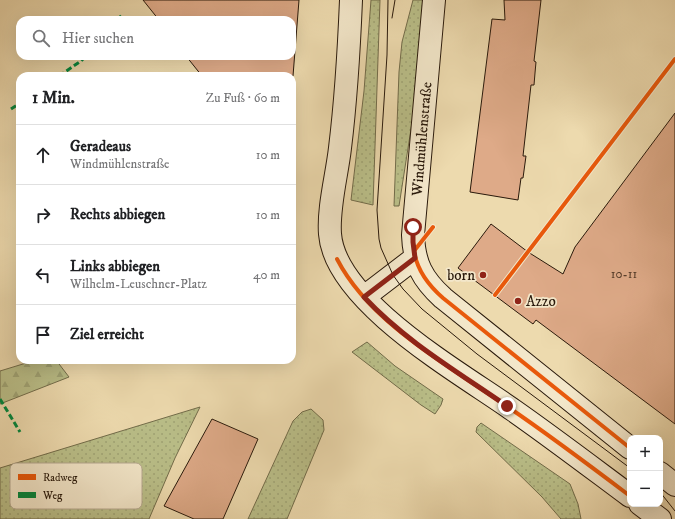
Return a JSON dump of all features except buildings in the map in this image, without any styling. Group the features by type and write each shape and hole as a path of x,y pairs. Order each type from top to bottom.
{"street":[{"path":"351,0 346,97 330,226 333,250 337,259 346,275 364,297 401,332 548,435 627,494"},
{"name":"Windmühlenstraße","path":"434,0 413,235 415,258 420,271 433,289 627,446"},
{"path":"364,297 415,258"},
{"path":"663,475 675,485"},
{"path":"644,507 660,519"}],"green space":[{"path":"371,0 380,0 373,205 351,200 364,91"},
{"path":"413,0 424,0 413,116 399,206 394,206 399,72 402,42"},
{"path":"367,342 395,366 443,399 435,414 352,352"},
{"path":"23,364 59,364 69,377 0,404 0,371"},
{"path":"200,407 175,458 149,519 0,519 0,468 10,465 10,509 142,509 142,463 16,463"},
{"path":"311,409 323,420 324,430 287,519 248,519 293,421 302,412"},
{"path":"481,423 570,484 578,504 581,519 561,519 542,497 476,432 477,427"}],"tram line":[{"path":"388,0 387,55 377,210 381,248 393,275 403,289 422,309 477,354 627,466"},
{"path":"392,18 395,0"},
{"path":"663,496 675,511"}],"marked path":[{"path":"65,72 82,60"},
{"path":"11,109 16,106"},
{"path":"0,399 20,432"}],"cycle path":[{"path":"495,295 675,59"},
{"path":"433,227 414,251 415,258 424,277 433,288 443,298 627,446"},
{"path":"337,259 351,282 369,303 412,341 537,427 627,494"}],"place":[{"name":"born","path":"483,275"},
{"name":"Azzo","path":"518,301"}],"route":[{"path":"413,227 415,258 364,297 401,332 436,358 507,406"}]}
